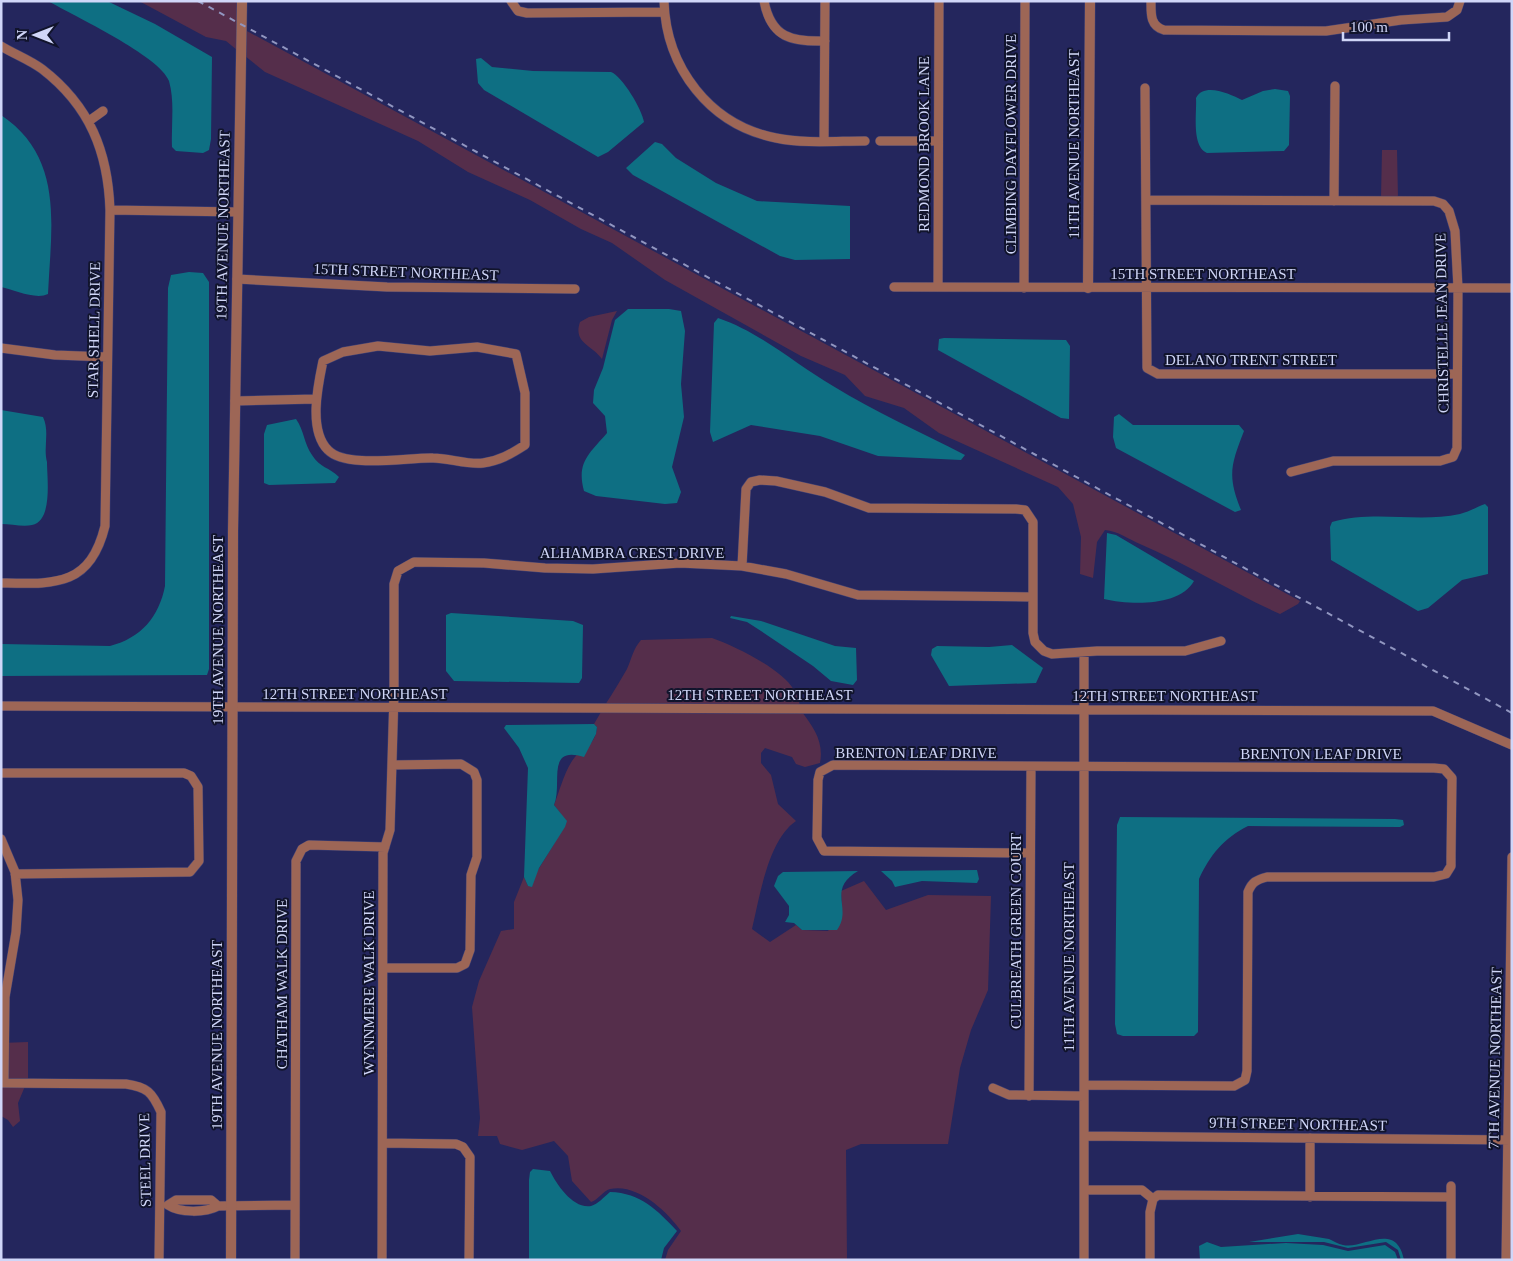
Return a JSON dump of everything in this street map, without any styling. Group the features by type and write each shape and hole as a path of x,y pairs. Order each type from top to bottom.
{"street":[{"name":"19TH AVENUE NORTHEAST","path":"231,1260 232,707 242,1"},
{"path":"511,1 518,11 527,13 664,12"},
{"path":"664,1 664,12 670,41 679,66 691,85 717,110 736,124 759,134 788,140 865,141"},
{"path":"764,1 767,17 783,35 802,42 825,41"},
{"path":"824,141 825,1"},
{"name":"REDMOND BROOK LANE","path":"938,287 939,1"},
{"name":"CLIMBING DAYFLOWER DRIVE","path":"1024,288 1025,1"},
{"name":"11TH AVENUE NORTHEAST","path":"1088,288 1090,1"},
{"path":"1151,1 1152,20 1156,26 1164,30 1326,31 1401,20 1447,17 1457,10 1460,1"},
{"name":"STAR SHELL DRIVE","path":"1,46 41,68 63,87 89,121 106,164 110,210 106,526 92,561 78,574 43,583 1,582"},
{"path":"1334,201 1335,86"},
{"name":"DELANO TRENT STREET","path":"1145,88 1145,363 1153,372 1457,374"},
{"path":"89,121 103,111"},
{"path":"880,141 938,141"},
{"name":"CHRISTELLE JEAN DRIVE","path":"1146,200 1434,201 1443,204 1449,211 1455,231 1458,288 1457,448 1453,457 1440,461 1334,461 1292,472"},
{"path":"110,210 238,212"},
{"name":"15TH STREET NORTHEAST","path":"237,279 387,287 574,289"},
{"name":"15TH STREET NORTHEAST","path":"894,287 1512,288"},
{"path":"378,346 430,352 476,347 516,354 524,394 524,445 504,458 482,463 433,458 380,462 339,456 328,451 321,438 315,399 322,361 343,352 378,346"},
{"path":"1,348 55,356 107,357"},
{"path":"235,401 315,399"},
{"path":"742,566 746,489 751,482 760,480 776,481 825,492 869,508 1025,510 1033,522 1032,597 1035,642 1044,651 1052,654 1084,654 1097,651 1185,651 1221,640"},
{"name":"ALHAMBRA CREST DRIVE","path":"393,708 394,584 398,570 414,562 458,562 583,569 680,563 742,566 786,574 847,594 1032,597"},
{"name":"11TH AVENUE NORTHEAST","path":"1084,654 1084,1260"},
{"name":"12TH STREET NORTHEAST","path":"1,706 1433,711 1512,745"},
{"name":"WYNNMERE WALK DRIVE","path":"382,1260 384,847 390,830 393,708"},
{"path":"383,968 457,968 465,964 470,950 471,875 477,857 477,780 474,772 461,764 392,764"},
{"name":"BRENTON LEAF DRIVE","path":"1029,853 824,851 817,838 818,780 820,772 833,765 1084,768 1434,768 1444,769 1452,778 1451,866 1446,874 1434,876 1267,877 1251,884 1248,892 1247,1071 1245,1080 1234,1086 1084,1085"},
{"name":"CULBREATH GREEN COURT","path":"1029,1096 1030,767"},
{"path":"1,773 184,773 196,780 198,786 198,860 190,872 15,874"},
{"path":"1,839 15,874 18,914 5,997 3,1082"},
{"name":"CHATHAM WALK DRIVE","path":"295,1260 296,861 302,848 309,845 384,847"},
{"name":"7TH AVENUE NORTHEAST","path":"1506,1260 1510,1140 1512,857"},
{"name":"STEEL DRIVE","path":"3,1082 126,1084 141,1086 150,1093 161,1112 164,1205 159,1260"},
{"path":"993,1088 1009,1096 1084,1096"},
{"name":"9TH STREET NORTHEAST","path":"1084,1136 1510,1140"},
{"path":"1310,1138 1310,1197"},
{"path":"382,1143 456,1144 467,1151 470,1157 470,1260"},
{"path":"1451,1186 1451,1260"},
{"path":"1084,1190 1142,1190 1153,1199"},
{"path":"1150,1260 1150,1212 1153,1199 1158,1195 1451,1198"},
{"path":"164,1205 176,1200 211,1200 218,1206 295,1205"}],"shaded area":[{"path":"139,1 238,1 237,50 226,41 206,37"},
{"path":"245,30 1300,601 1280,614 1158,552 1119,534 1105,530 1097,542 1093,578 1080,574 1081,537 1073,504 1058,487 939,433 904,408 865,396 845,375 801,356 665,280 612,243 581,229 530,200 468,172 418,141 265,72 245,56"},
{"path":"1382,150 1397,150 1398,198 1381,198"},
{"path":"617,311 612,320 602,359 581,339 578,329 580,322 589,317"},
{"path":"712,638 745,652 769,666 788,682 797,695 800,705 605,705 627,669 634,650 641,640"},
{"path":"601,712 802,712 817,736 821,748 820,763 805,767 796,764 792,757 765,748 761,753 761,763 771,775 778,804 796,821 778,841 772,855 766,870 752,929 770,942 796,925 802,930 828,931 842,911 841,891 864,881 886,910 928,895 991,896 988,990 971,1030 960,1068 948,1144 861,1144 846,1150 847,1260 665,1260 668,1250 681,1231 660,1207 641,1194 620,1188 610,1189 591,1202 572,1181 568,1156 554,1141 522,1150 500,1144 497,1136 478,1136 480,1118 472,1007 479,981 501,931 514,929 514,902 524,877 528,886 554,844 561,814 554,805 571,762 594,739 597,727 594,724"},
{"path":"28,1042 28,1079 18,1103 20,1121 13,1127 8,1120 1,1116 1,1043"}],"water":[{"path":"48,1 107,1 155,24 212,57 211,139 209,150 203,153 176,151 172,147 171,89 169,81 162,71 150,60 115,37"},
{"path":"481,58 492,67 533,71 611,72 621,80 631,94 640,109 644,122 608,152 598,157 484,90 478,83 476,59"},
{"path":"1275,89 1288,91 1290,96 1289,145 1284,151 1207,153 1202,149 1199,144 1196,128 1196,98 1200,93 1211,90 1218,91 1242,100 1263,91"},
{"path":"1,115 22,132 36,152 45,173 50,196 51,244 48,294 43,296 25,294 1,287"},
{"path":"655,142 662,144 676,158 716,183 757,201 850,206 850,259 795,260 780,256 633,175 626,168"},
{"path":"189,272 203,273 209,282 209,669 207,675 1,676 1,644 110,646 131,638 139,632 147,625 158,607 165,586 168,288 171,275"},
{"path":"628,309 669,309 681,311 685,331 681,384 684,417 672,467 681,492 677,503 665,504 596,496 584,491 582,481 583,465 590,452 607,433 605,416 593,403 594,390 603,368 615,320"},
{"path":"718,318 748,331 865,405 965,455 961,460 878,456 820,436 751,425 713,442 710,432 714,323"},
{"path":"939,339 1066,340 1070,346 1069,419 1061,418 938,350"},
{"path":"1,410 43,417 45,423 48,478 46,508 39,522 32,525 1,524"},
{"path":"1119,414 1133,425 1239,425 1244,431 1236,453 1232,479 1241,510 1235,512 1116,448 1113,437 1114,417"},
{"path":"296,419 309,451 321,465 339,477 335,483 269,485 264,483 264,434 267,425"},
{"path":"1485,504 1488,507 1488,574 1462,580 1428,608 1418,611 1331,560 1330,527 1332,522 1364,517 1444,516 1463,513"},
{"path":"1107,533 1116,535 1194,581 1177,596 1166,600 1140,603 1104,599"},
{"path":"451,613 573,621 583,625 582,678 579,683 454,681 446,671 446,615"},
{"path":"731,616 761,621 835,646 856,648 857,680 853,685 831,681 813,666 761,631 747,622 730,618"},
{"path":"1012,645 1043,668 1036,683 949,686 931,655 932,649 937,646 989,647"},
{"path":"594,724 597,727 596,734 584,757 564,756 560,761 554,805 567,821 539,868 532,887 528,886 524,877 528,768 519,748 504,728 506,725"},
{"path":"1120,817 1395,819 1403,820 1404,825 1400,827 1248,826 1232,836 1213,855 1199,879 1198,1032 1194,1036 1123,1036 1117,1034 1115,1024 1117,825"},
{"path":"977,870 979,879 977,883 922,881 895,887 892,881 881,871"},
{"path":"858,871 843,885 843,914 837,930 802,930 794,923 785,922 789,915 789,906 774,886 778,876 783,872"},
{"path":"533,1169 550,1171 566,1195 584,1206 594,1205 610,1192 631,1196 648,1204 677,1231 664,1248 661,1260 529,1260 529,1180 530,1172"},
{"path":"1298,1234 1329,1239 1343,1245 1386,1239 1394,1241 1400,1248 1404,1260 1401,1260 1398,1250 1386,1242 1348,1248 1324,1242 1249,1242"},
{"path":"1207,1242 1221,1247 1286,1243 1323,1245 1348,1251 1385,1245 1395,1252 1398,1260 1200,1260 1199,1246"}],"railway":[{"path":"198,1 1512,713"}]}
